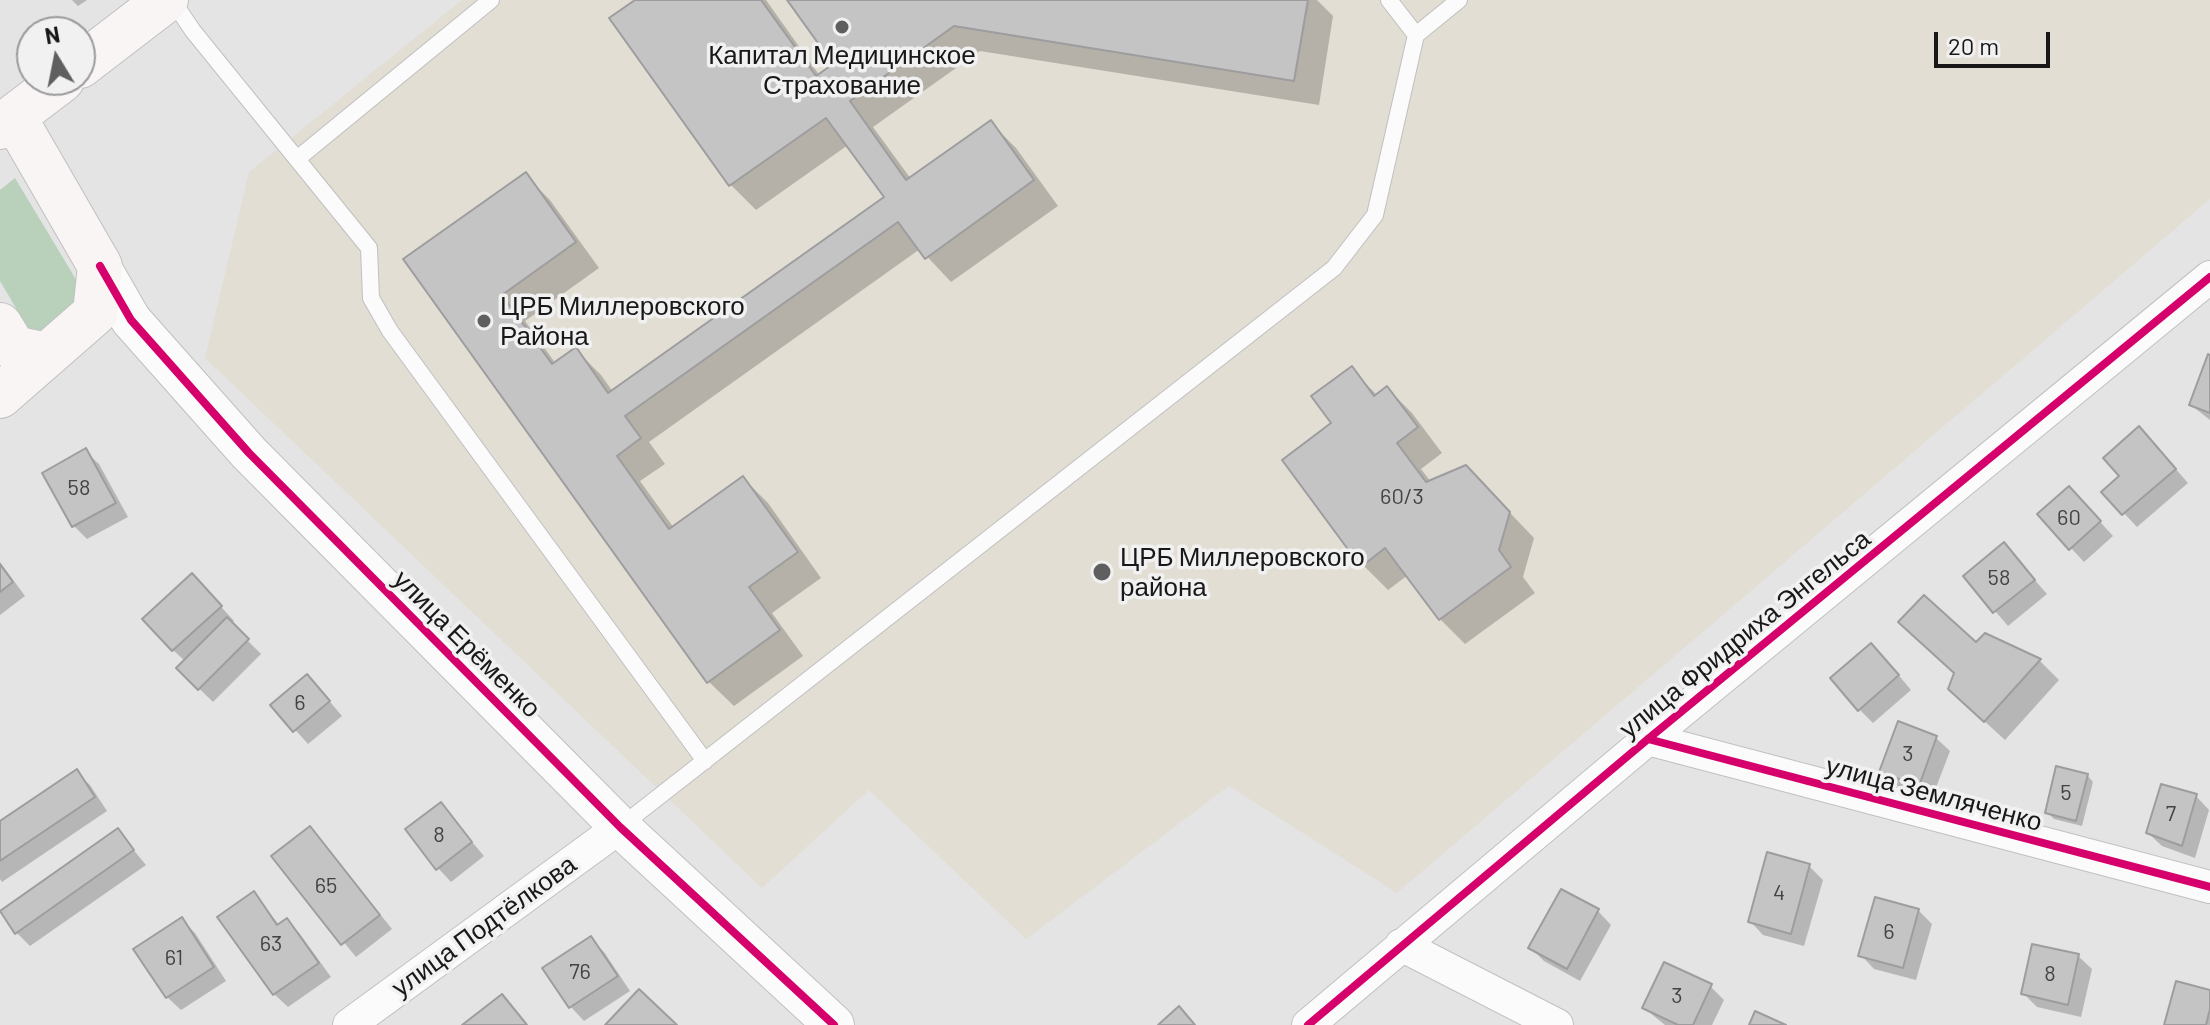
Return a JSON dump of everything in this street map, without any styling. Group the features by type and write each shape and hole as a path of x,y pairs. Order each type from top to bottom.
{"main road":[{"path":"96,54 169,0"},
{"path":"0,396 47,355 113,316 100,266 5,112 34,96"},
{"path":"0,325 14,348 47,355"}],"street":[{"name":"улица Фридриха Энгельса","path":"1308,1025 1648,739 2210,277"},
{"name":"улица Ерёменко","path":"113,316 620,827 834,1025"},
{"name":"улица Земляченко","path":"1648,739 2210,887"},
{"name":"улица Подтёлкова","path":"349,1025 620,827"},
{"path":"1401,945 1557,1025"}],"lane":[{"path":"169,0 369,248 371,298 390,331 705,761"},
{"path":"297,159 491,0"},
{"path":"1389,0 1416,35"},
{"path":"620,827 1334,268 1375,215 1416,35 1459,0"}],"shaded area":[{"name":"ЦРБ Миллеровского района","path":"462,0 2210,0 2210,199 1397,893 1229,786 1026,939 869,790 762,888 205,358 249,172"}],"green space":[{"path":"15,178 86,296 33,337 0,281 0,190"}],"building":[{"name":"ЦРБ Миллеровского Района","path":"635,0 761,0 816,76 833,64 787,0 1308,0 1294,81 954,26 850,101 906,180 991,120 1034,180 925,259 898,222 625,416 641,438 617,456 669,529 743,476 798,552 749,587 780,630 707,683 403,259 526,172 576,242 502,295 552,364 576,347 608,393 884,197 826,118 729,186 609,18"},
{"path":"2210,355 2210,413 2189,405"},
{"path":"1352,366 1374,396 1387,386 1418,427 1397,443 1426,482 1466,465 1510,512 1499,550 1511,567 1439,620 1385,548 1361,567 1282,460 1331,423 1311,396"},
{"path":"2139,426 2176,469 2122,515 2101,492 2119,476 2103,458"},
{"path":"86,448 116,503 72,527 42,473"},
{"path":"2069,486 2101,521 2069,550 2037,514"},
{"path":"2004,542 2035,580 1993,613 1963,576"},
{"path":"0,564 13,582 0,592"},
{"path":"192,573 222,606 172,651 142,619"},
{"path":"1924,595 1976,642 1985,633 2041,659 1984,722 1948,689 1954,673 1898,622"},
{"path":"227,617 249,639 198,690 176,668"},
{"path":"1871,643 1899,675 1858,711 1830,678"},
{"path":"307,674 330,701 293,732 270,705"},
{"path":"1898,721 1937,736 1919,786 1879,772"},
{"path":"2056,766 2088,774 2076,821 2045,813"},
{"path":"77,769 95,797 0,861 0,821"},
{"path":"2161,784 2197,794 2182,846 2146,833"},
{"path":"441,802 472,842 436,870 405,829"},
{"path":"310,826 380,915 341,945 271,856"},
{"path":"118,828 134,850 15,934 0,911"},
{"path":"1767,852 1810,864 1791,934 1748,922"},
{"path":"1561,889 1599,909 1567,969 1528,948"},
{"path":"254,891 277,925 287,918 319,963 273,995 217,917"},
{"path":"1875,897 1919,909 1903,968 1858,956"},
{"path":"182,917 214,967 166,998 133,949"},
{"path":"591,936 618,976 569,1008 542,968"},
{"path":"2032,944 2079,954 2068,1005 2021,994"},
{"path":"1664,962 1712,984 1693,1025 1678,1025 1642,1008"},
{"path":"2176,981 2210,990 2206,1025 2164,1025"},
{"path":"639,989 677,1025 605,1025"},
{"path":"502,994 527,1025 462,1025"},
{"path":"1179,1006 1195,1025 1158,1025"},
{"path":"1755,1011 1786,1025 1749,1025"}],"cycle path":[{"path":"100,266 131,320 249,453 620,827 834,1025"},
{"path":"1308,1025 1648,739 2210,277"},
{"path":"1648,739 2210,887"}],"place":[{"name":"Капитал Медицинское Страхование","path":"842,27"},
{"name":"ЦРБ Миллеровского Района","path":"484,321"},
{"name":"ЦРБ Миллеровского района","path":"1102,572"}]}
